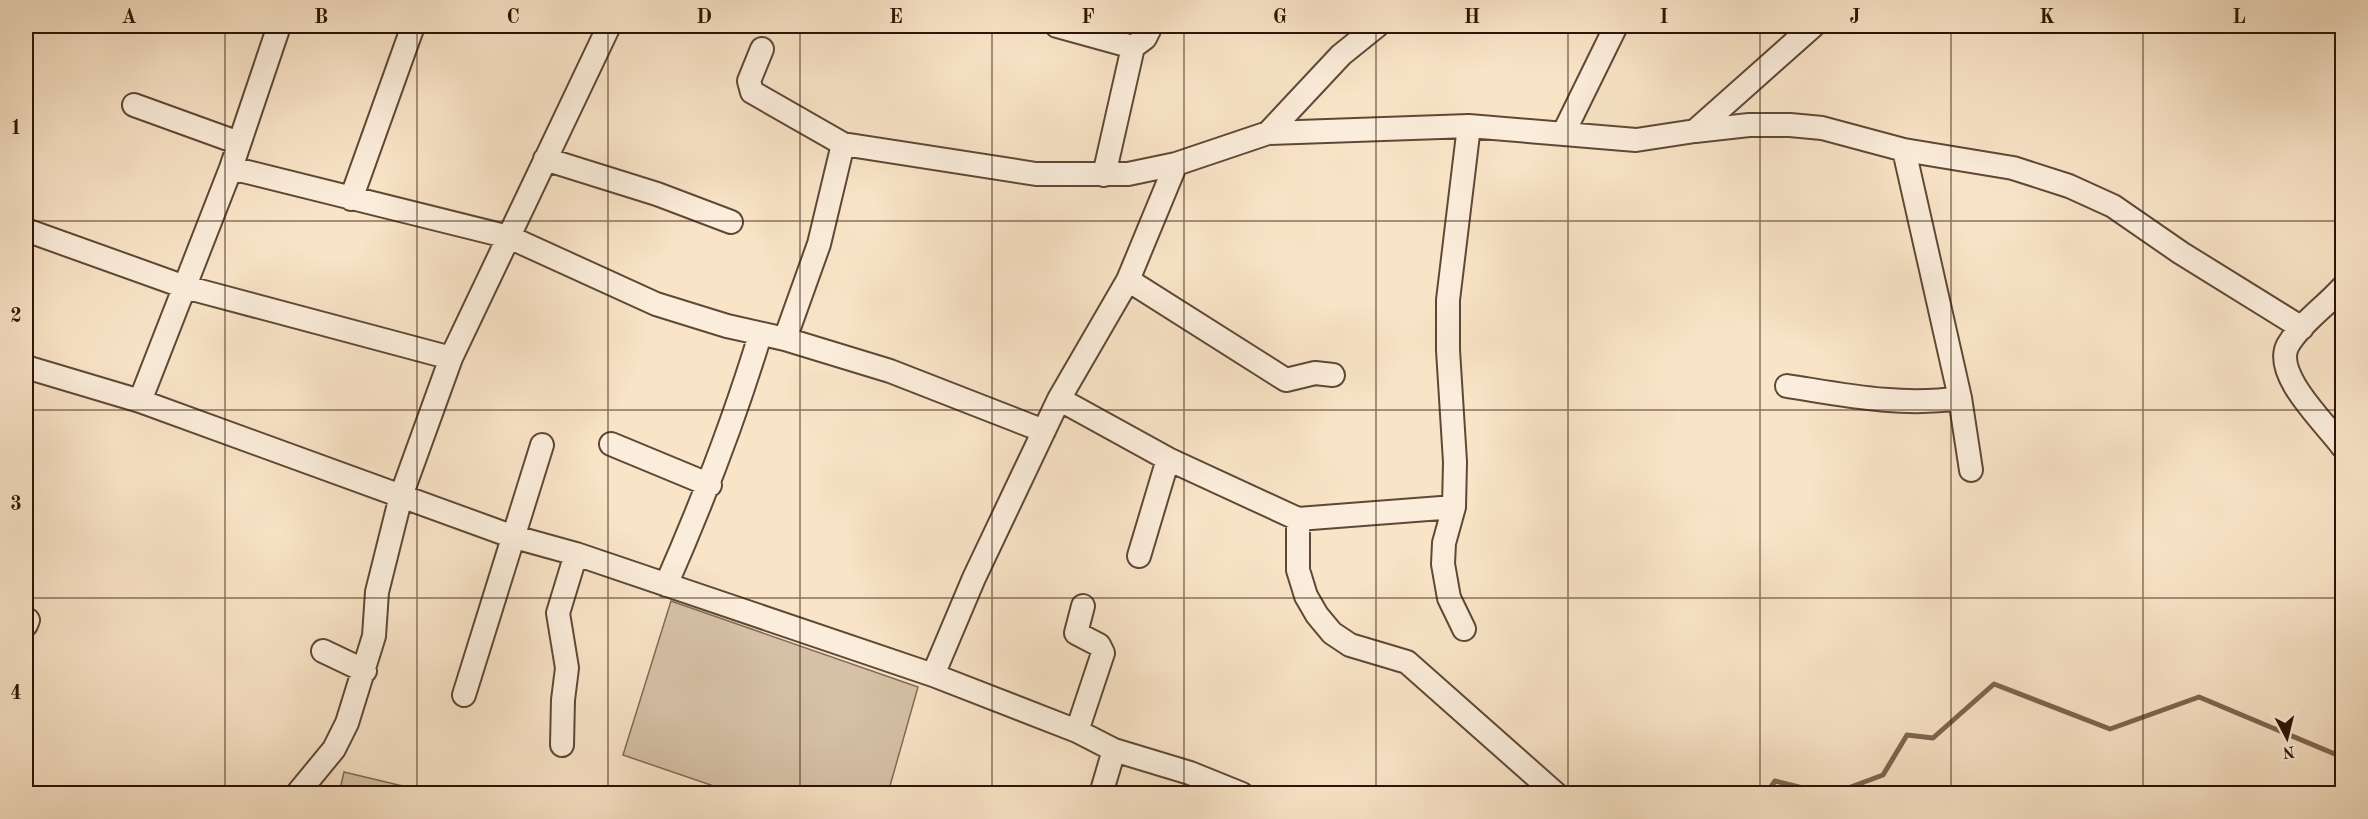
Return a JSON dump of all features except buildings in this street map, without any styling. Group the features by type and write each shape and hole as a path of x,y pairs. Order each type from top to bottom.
{"street":[{"path":"140,401 231,168 279,26"},
{"path":"351,199 413,26"},
{"path":"297,794 334,749 347,723 374,636 377,592 401,496 451,358 609,26"},
{"path":"1057,26 1133,48"},
{"path":"1104,176 1133,48 1145,38 1151,26"},
{"path":"1268,133 1341,55 1377,26"},
{"path":"1564,132 1616,26"},
{"path":"1695,131 1812,26"},
{"path":"762,48 749,81 752,92 843,144 997,170 1104,176 1128,174 1176,164 1268,133 1469,126 1564,132 1607,139 1636,140 1749,125 1822,128 1904,150 2013,168 2069,186 2113,206 2181,253 2302,328"},
{"path":"134,105 239,143"},
{"path":"1464,629 1449,598 1443,564 1446,533 1454,507 1455,462 1448,350 1448,300 1469,126"},
{"path":"785,339 819,244 843,144"},
{"path":"1904,150 1960,398 1971,470"},
{"path":"545,159 657,194 731,222"},
{"path":"933,675 974,578 1059,399 1128,280 1176,164"},
{"path":"231,168 509,237 594,278 656,303 890,371 1044,431"},
{"path":"26,230 185,287 451,358"},
{"path":"1128,280 1286,380 1315,373 1333,375"},
{"path":"2343,288 2287,346 2284,360 2290,379 2343,446"},
{"path":"666,585 710,485 738,409 760,335"},
{"path":"26,367 140,401 511,536 576,554 933,675 1077,731 1186,783 1242,794"},
{"path":"1787,386 1864,400 1936,402 1960,398"},
{"path":"1059,399 1168,459 1298,519 1454,507"},
{"path":"611,444 710,485"},
{"path":"464,695 511,536 542,445"},
{"path":"1139,556 1168,459"},
{"path":"1298,519 1298,570 1306,596 1317,615 1332,633 1350,645 1407,662 1556,794"},
{"path":"562,745 562,700 567,668 558,613 576,554"},
{"path":"1077,731 1103,652 1099,645 1076,633 1083,606"},
{"path":"323,651 365,671"},
{"path":"1101,794 1114,750"}],"shaded area":[{"path":"671,601 918,687 888,793 734,793 623,755"},
{"path":"344,772 432,793 339,793"}],"waterway":[{"path":"1832,794 1883,775 1907,735 1933,738 1994,684 2110,729 2199,697 2342,757"},
{"path":"1766,794 1775,781 1827,794"}]}
